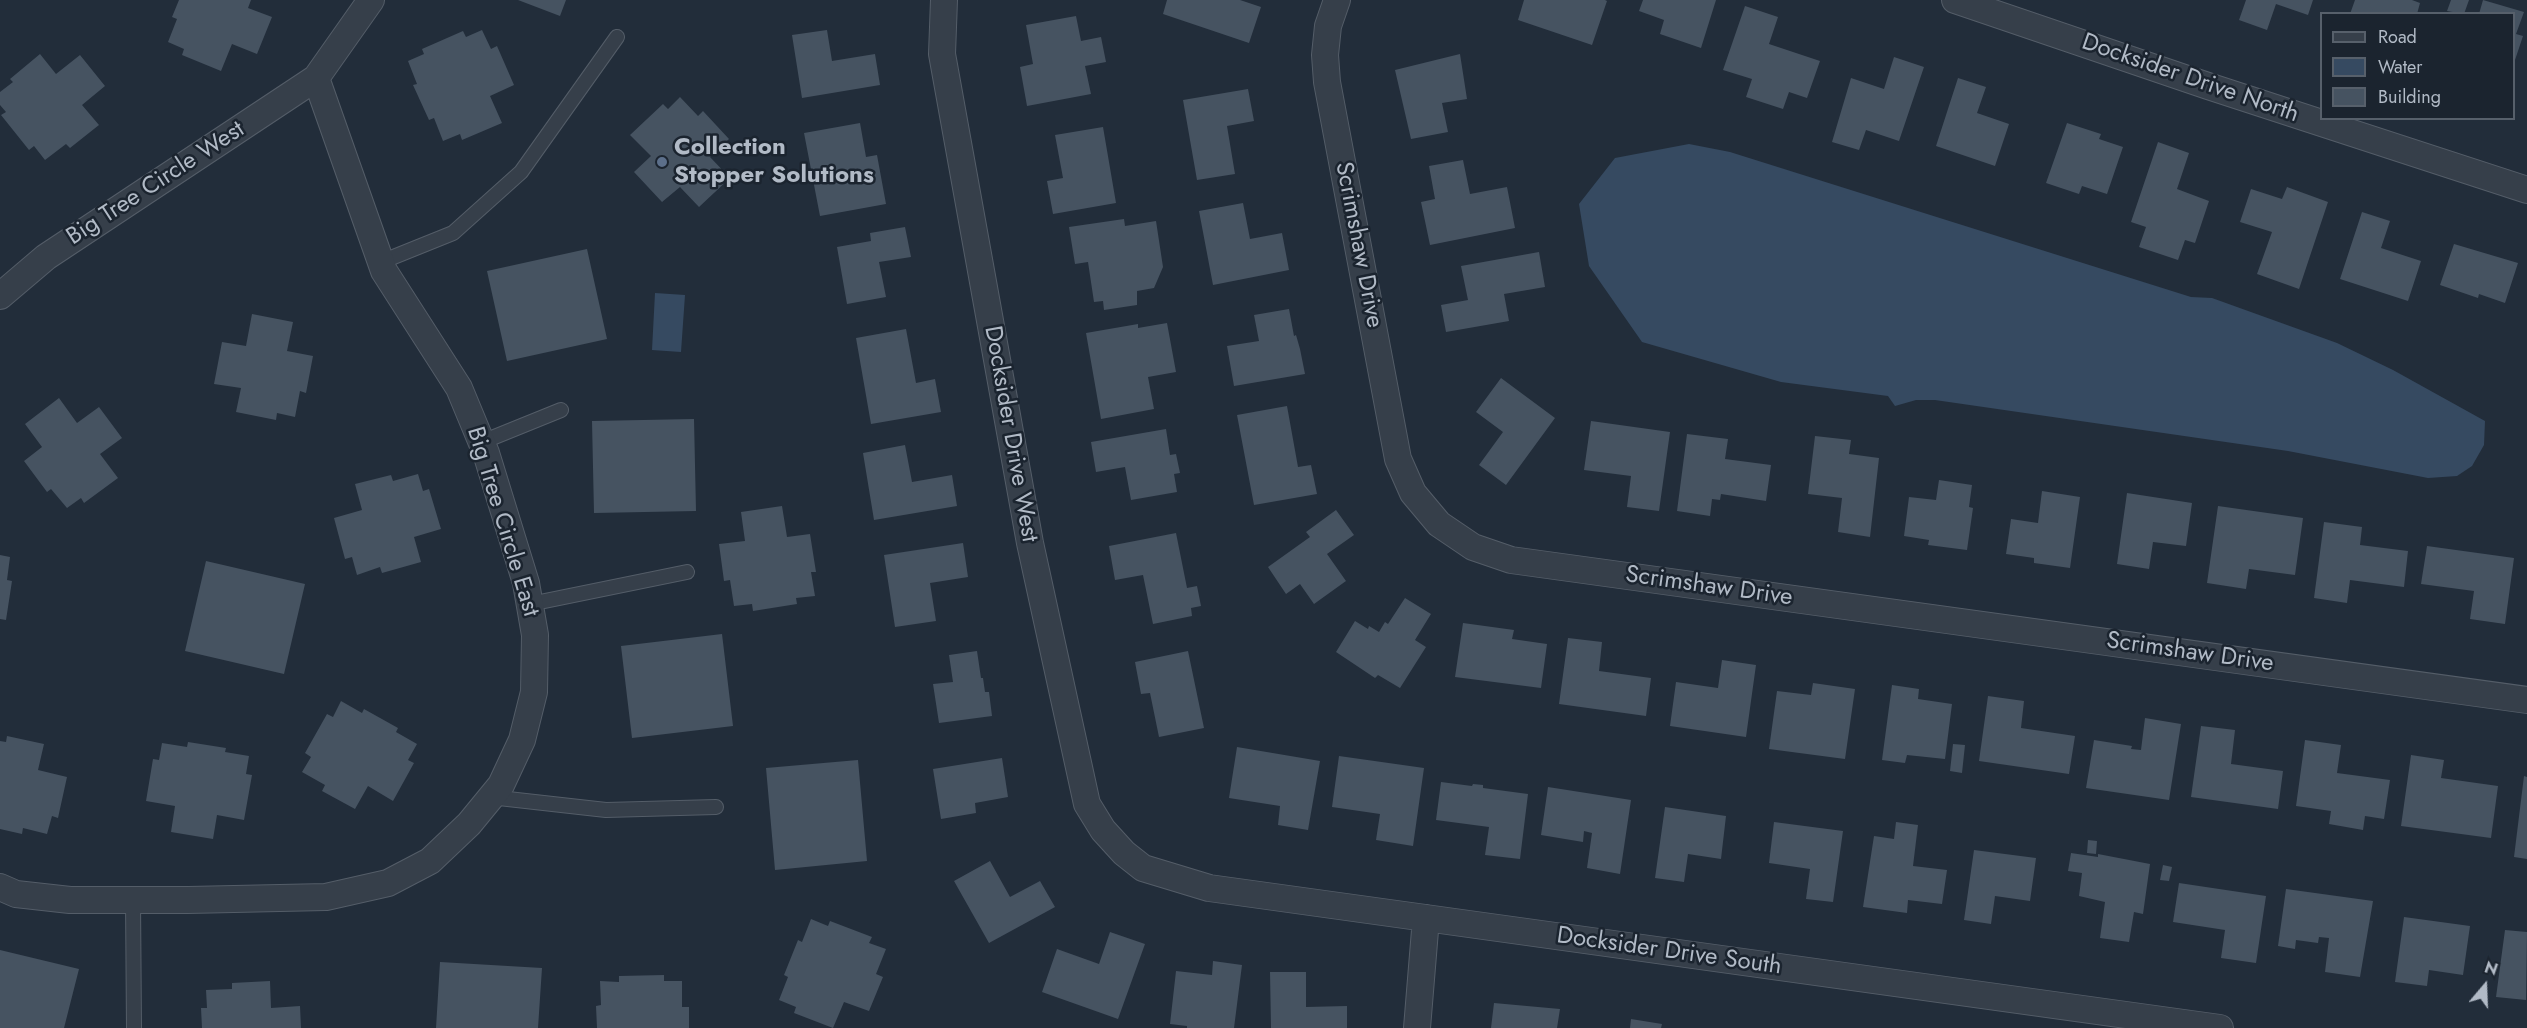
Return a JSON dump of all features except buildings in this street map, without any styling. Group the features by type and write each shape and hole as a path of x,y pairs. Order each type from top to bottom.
{"street":[{"path":"316,78 371,0"},
{"name":"Docksider Drive West","path":"945,0 942,54 1030,543 1087,804 1103,830 1124,853"},
{"name":"Scrimshaw Drive","path":"1337,0 1328,26 1327,82 1398,459 1413,493 1439,524 1473,547 1511,560 2527,700"},
{"name":"Docksider Drive North","path":"1955,0 2208,86 2527,190"},
{"name":"Big Tree Circle East","path":"133,900 326,897 388,883 430,861 469,824 501,784 522,740 534,692 535,635 526,583 482,442 459,388 384,271 316,78"},
{"name":"Big Tree Circle West","path":"0,296 46,256 316,78"},
{"name":"Docksider Drive South","path":"1124,853 1143,868 1209,888 1426,918 2075,1018 2220,1028"},
{"path":"0,887 16,894 70,900 133,900"},
{"path":"1417,1028 1426,918"}],"lane":[{"path":"381,262 453,233 521,172 617,37"},
{"path":"482,442 561,410"},
{"path":"530,603 687,572"},
{"path":"490,797 606,810 716,807"},
{"path":"133,900 134,1028"}],"water":[{"path":"1689,144 1730,152 2191,297 2212,298 2337,343 2393,370 2485,421 2484,445 2472,466 2457,476 2428,478 2288,451 1935,400 1916,400 1895,406 1888,396 1781,382 1642,342 1589,266 1579,204 1615,158"},
{"path":"655,293 685,295 681,352 652,350"}],"place":[{"name":"Collection Stopper Solutions","path":"662,162"}]}
